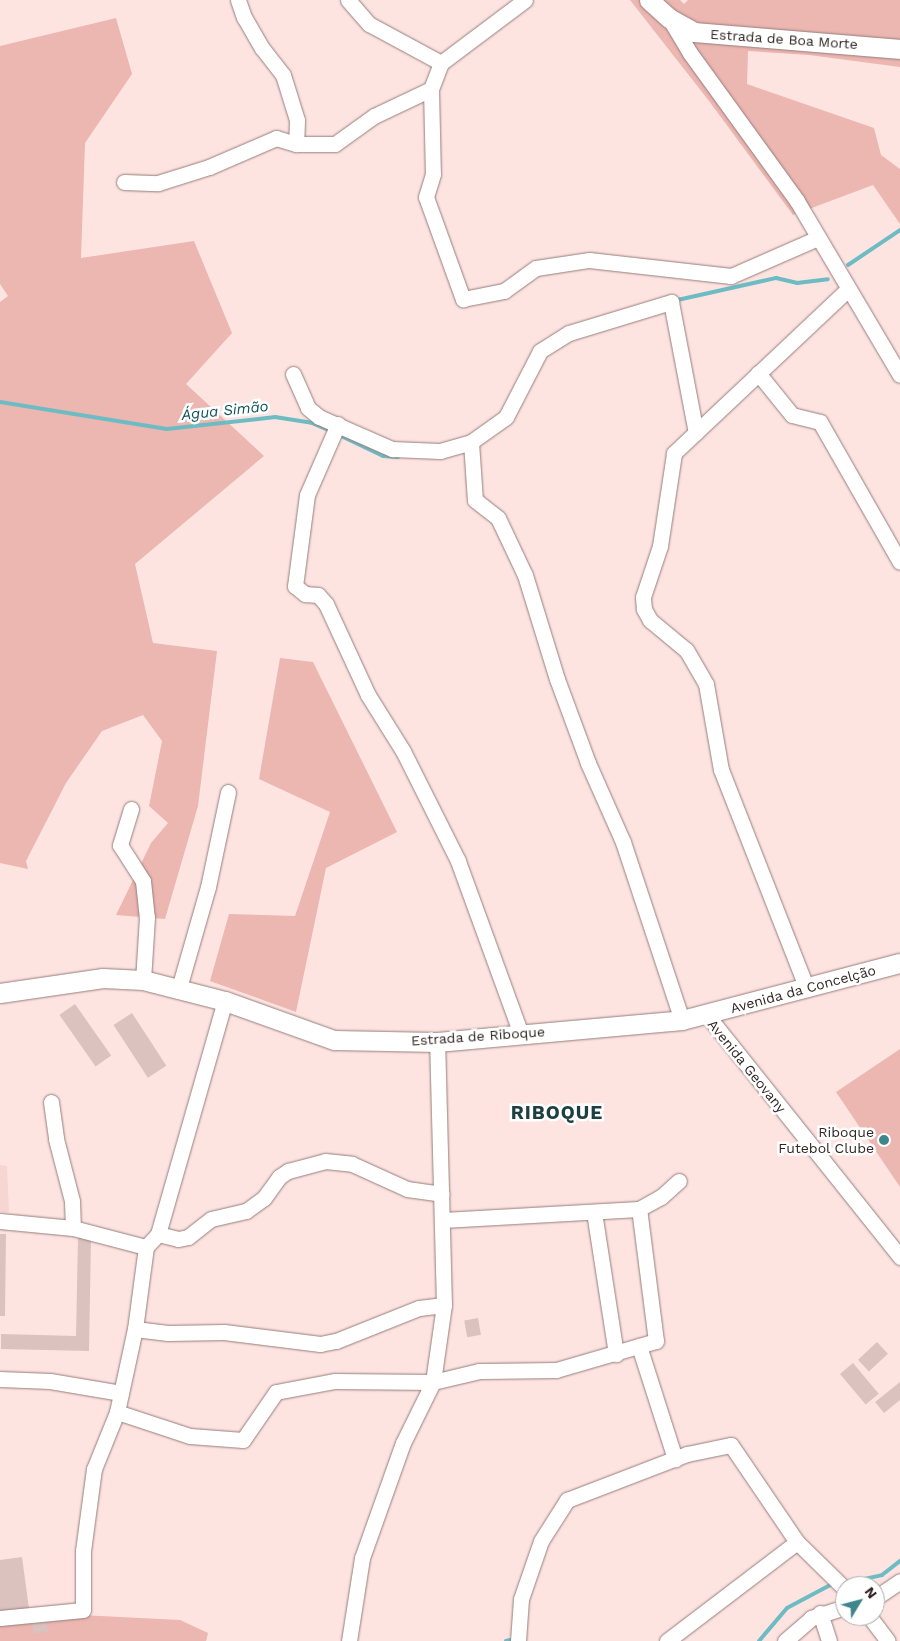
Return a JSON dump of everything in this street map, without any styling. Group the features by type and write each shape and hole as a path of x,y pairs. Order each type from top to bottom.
{"main road":[{"name":"Estrada de Boa Morte","path":"649,0 669,18 694,32 900,50"},
{"name":"Avenida da Concelção","path":"707,1015 900,964"},
{"name":"Estrada de Riboque","path":"0,993 103,978 142,980 225,1001 334,1040 437,1042 682,1020 707,1015"}],"street":[{"path":"238,0 244,17 262,48 283,75 297,120 296,144"},
{"path":"348,0 369,24 441,63"},
{"path":"525,0 441,63 431,89 434,174 426,197 463,299 504,291 536,268 589,260 731,276 818,238"},
{"path":"669,18 690,52 797,201 900,375"},
{"path":"124,182 158,183 209,167 276,138 296,144 335,144 374,116 431,89"},
{"path":"807,989 721,770 706,684 686,650 661,632 644,609 646,581 660,546 674,453 848,289"},
{"path":"293,374 308,408 319,417 392,449 440,451 471,442 506,417 540,351 569,333 671,302 696,434"},
{"path":"758,373 792,415 820,422 900,562"},
{"path":"338,424 307,495 295,586 305,594 318,596 326,604 368,695 403,751 458,862 521,1034"},
{"path":"471,442 475,500 498,518 525,575 557,679 588,763 623,842 682,1020"},
{"path":"179,988 208,887 228,792"},
{"path":"131,809 120,845 143,881 147,917 142,980"},
{"path":"0,1618 83,1610 83,1551 94,1470 117,1412 135,1329 146,1247 158,1234 225,1001"},
{"name":"Avenida Geovany","path":"707,1015 900,1257"},
{"path":"349,1641 362,1558 403,1443 433,1382 444,1305 437,1042"},
{"path":"51,1102 56,1139 72,1201 72,1228"},
{"path":"158,1234 178,1238 188,1237 211,1219 246,1211 260,1202 279,1177 288,1171 325,1161 352,1164 407,1189 442,1194"},
{"path":"443,1220 639,1209 662,1197 679,1181"},
{"path":"117,1412 190,1436 243,1440 276,1392 335,1381 433,1382 479,1371 556,1370 656,1341 639,1209"},
{"path":"594,1212 616,1354"},
{"path":"0,1221 72,1228 146,1247"},
{"path":"135,1329 168,1333 224,1332 320,1344 336,1341 419,1308 444,1305"},
{"path":"639,1346 675,1459"},
{"path":"0,1379 50,1381 121,1393"},
{"path":"518,1641 524,1590 541,1541 567,1500 675,1459 731,1445 797,1542 835,1579"},
{"path":"667,1641 797,1542"},
{"path":"885,1591 900,1580"},
{"path":"785,1641 794,1629 820,1613 835,1609"},
{"path":"820,1613 829,1641"},
{"path":"877,1626 888,1641"}],"shaded area":[{"path":"630,0 680,0 684,4 688,0 900,0 900,67 809,55 748,51 747,84 874,128 881,155 900,169 900,224 873,185 793,215 709,101"},
{"path":"116,18 132,74 85,143 81,258 194,241 232,333 186,384 264,456 135,564 153,643 217,651 198,806 165,919 116,915 151,843 168,823 149,806 162,741 143,715 102,731 66,783 26,861 28,869 0,863 0,302 8,296 0,284 0,46"},
{"path":"280,658 313,662 397,832 326,868 296,1012 210,981 229,914 295,916 330,812 259,779"},
{"name":"Riboque Futebol Clube","path":"900,1049 900,1187 836,1092"},
{"path":"0,1165 7,1166 9,1212 0,1212"},
{"path":"0,1611 180,1620 208,1633 206,1641 0,1641"}],"building":[{"path":"75,1004 111,1056 96,1067 59,1015"},
{"path":"132,1013 166,1066 148,1078 114,1025"},
{"path":"0,1234 6,1234 5,1316 0,1316"},
{"path":"78,1238 91,1238 89,1351 1,1349 1,1334 76,1336"},
{"path":"478,1318 481,1335 467,1337 464,1320"},
{"path":"877,1342 888,1354 869,1371 858,1360"},
{"path":"853,1363 879,1394 866,1405 840,1374"},
{"path":"900,1382 900,1400 884,1413 875,1402"},
{"path":"22,1557 29,1609 0,1613 0,1560"},
{"path":"47,1621 48,1632 33,1633 32,1622"}],"waterway":[{"path":"848,265 900,230"},
{"path":"673,301 776,278 797,283 828,279"},
{"name":"Água Simão","path":"0,402 167,429 275,417 312,423 331,431"},
{"name":"Água Simão","path":"337,434 383,456 398,457"},
{"path":"877,1576 882,1575 900,1561"},
{"path":"759,1641 787,1608 830,1585"},
{"path":"506,1641 510,1640"}],"place":[{"name":"Riboque Futebol Clube","path":"884,1140"}],"district":[{"name":"RIBOQUE","path":"557,1113"}]}
